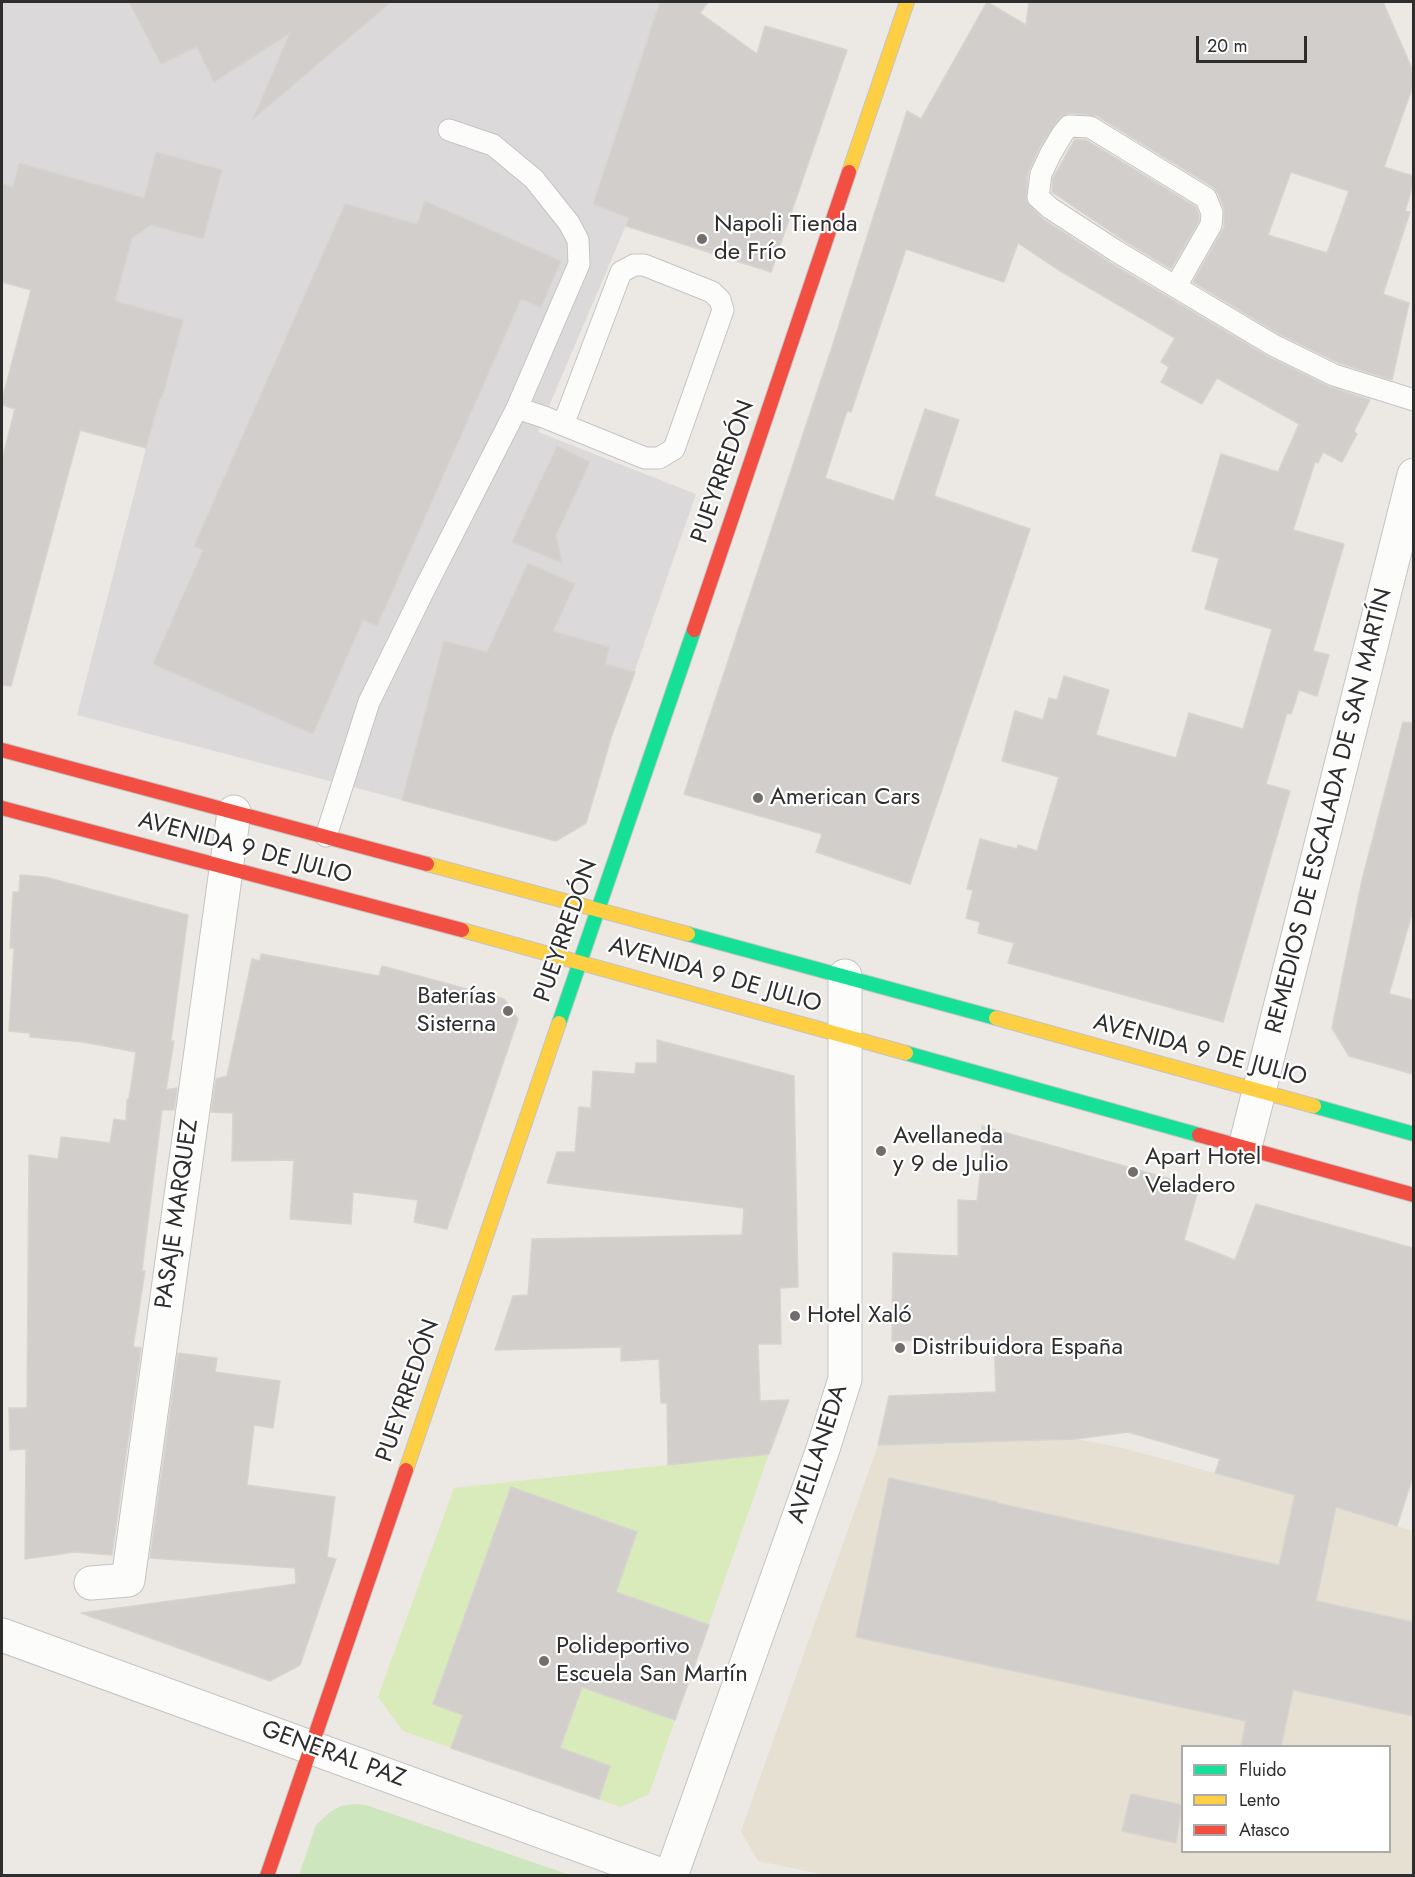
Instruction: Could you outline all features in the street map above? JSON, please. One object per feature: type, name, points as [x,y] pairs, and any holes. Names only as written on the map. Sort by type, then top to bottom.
[{"type":"main road","name":"PUEYRREDÓN","points":[[267,1875],[599,909],[907,2]]},
{"type":"main road","name":"AVENIDA 9 DE JULIO","points":[[2,750],[599,909],[1413,1134]]},
{"type":"main road","name":"AVENIDA 9 DE JULIO","points":[[2,808],[580,962],[1413,1195]]},
{"type":"street","name":"REMEDIOS DE ESCALADA DE SAN MARTÍN","points":[[1245,1148],[1405,544],[1413,475]]},
{"type":"street","name":"PASAJE MARQUEZ","points":[[91,1583],[128,1580],[234,812]]},
{"type":"street","name":"AVELLANEDA","points":[[671,1875],[845,1379],[845,976]]},
{"type":"street","name":"GENERAL PAZ","points":[[2,1635],[664,1875]]},
{"type":"lane","points":[[1176,286],[1211,225],[1212,213],[1206,198],[1090,127],[1070,126],[1063,133],[1041,174],[1038,197],[1050,208],[1176,286],[1273,345],[1334,375],[1413,400]]},
{"type":"lane","points":[[326,836],[369,702],[517,408],[579,264],[578,240],[569,223],[534,179],[493,145],[449,130]]},
{"type":"lane","points":[[517,408],[645,459],[659,458],[674,449],[723,310],[720,300],[712,292],[644,265],[634,265],[621,272],[563,425]]},
{"type":"shaded area","points":[[2,2],[660,2],[593,203],[629,218],[538,432],[696,494],[628,690],[445,641],[402,800],[77,715],[146,448],[80,431],[111,312],[2,282]]},
{"type":"shaded area","points":[[1076,1439],[1123,1448],[1310,1499],[1413,1531],[1413,1875],[825,1875],[758,1861],[741,1831],[878,1445]]},
{"type":"green space","name":"Polideportivo Escuela San Martín","points":[[769,1454],[649,1794],[621,1807],[403,1731],[378,1697],[454,1488]]},
{"type":"green space","points":[[366,1805],[570,1875],[299,1875],[316,1825],[330,1812],[341,1806]]},
{"type":"building","points":[[129,2],[391,2],[253,119],[290,33],[214,82],[197,47],[161,64]]},
{"type":"building","points":[[660,2],[708,2],[700,13],[757,54],[765,26],[847,50],[771,272],[626,226],[629,218],[593,204]]},
{"type":"building","points":[[987,2],[1026,25],[1029,2],[1383,2],[1413,71],[1413,86],[1384,167],[1413,176],[1405,211],[1410,212],[1383,294],[1409,303],[1392,380],[1339,363],[1279,334],[1193,282],[1224,227],[1224,209],[1218,193],[1213,187],[1097,116],[1070,113],[1060,117],[1040,147],[1028,172],[1026,201],[1043,219],[1109,262],[1267,356],[1328,386],[1370,400],[1354,431],[1357,434],[1342,462],[1323,452],[1318,463],[1315,462],[1293,530],[1344,544],[1313,651],[1329,655],[1317,696],[1299,690],[1291,714],[1287,713],[1266,784],[1290,791],[1223,1022],[1008,963],[1014,943],[978,933],[980,922],[966,918],[973,890],[967,889],[980,839],[1017,849],[1018,845],[1037,851],[1059,777],[1002,761],[1015,711],[1043,720],[1049,698],[1057,700],[1064,676],[1109,690],[1096,735],[1176,758],[1189,713],[1243,729],[1272,629],[1205,609],[1219,558],[1192,551],[1221,454],[1278,472],[1299,424],[1217,378],[1202,404],[1161,382],[1169,367],[1161,362],[1175,338],[1057,269],[1018,243],[1004,282],[906,249],[851,412],[847,411],[825,478],[894,501],[925,409],[959,420],[934,496],[1030,529],[910,884],[816,852],[822,834],[684,794],[833,344],[907,111],[921,119]],"holes":[[[1291,172],[1349,191],[1327,253],[1268,235]]]},
{"type":"building","points":[[1075,139],[1086,140],[1196,207],[1199,221],[1171,269],[1052,192],[1053,178]]},
{"type":"building","points":[[156,152],[222,170],[203,239],[151,225],[132,238],[115,301],[183,320],[162,398],[160,398],[146,448],[80,430],[11,686],[2,685],[2,460],[15,409],[2,405],[2,400],[31,290],[2,282],[2,184],[13,187],[19,163],[144,198]]},
{"type":"building","points":[[425,201],[561,261],[541,307],[521,299],[377,626],[363,620],[313,734],[153,664],[203,550],[194,546],[345,204],[417,224]]},
{"type":"building","points":[[557,446],[590,462],[556,535],[562,563],[512,542]]},
{"type":"building","points":[[528,563],[575,584],[553,631],[609,647],[605,664],[635,672],[612,735],[586,823],[556,841],[402,800],[444,641],[487,652]]},
{"type":"building","points":[[1403,722],[1413,723],[1413,910],[1389,994],[1413,1000],[1413,1074],[1349,1056],[1332,1028],[1362,880]]},
{"type":"building","points":[[20,875],[45,877],[188,915],[171,1041],[174,1041],[166,1090],[177,1088],[174,1110],[162,1110],[142,1271],[145,1271],[133,1347],[141,1348],[112,1555],[75,1552],[25,1559],[26,1449],[10,1450],[9,1408],[27,1408],[29,1155],[58,1159],[61,1137],[110,1143],[114,1119],[126,1121],[127,1100],[136,1052],[83,1042],[30,1037],[30,1033],[9,1031],[14,948],[10,948],[13,892],[19,892]]},
{"type":"building","points":[[261,954],[379,976],[382,966],[504,999],[518,1019],[447,1229],[414,1222],[418,1200],[353,1192],[351,1224],[290,1219],[294,1160],[232,1161],[233,1113],[211,1112],[216,1079],[227,1076],[252,959],[260,961]]},
{"type":"building","points":[[657,1040],[794,1076],[798,1287],[780,1288],[781,1344],[758,1344],[760,1401],[789,1400],[769,1454],[668,1465],[667,1403],[661,1403],[659,1359],[621,1361],[621,1347],[495,1350],[513,1296],[528,1295],[532,1239],[742,1235],[744,1208],[547,1183],[557,1152],[575,1152],[579,1107],[591,1108],[593,1071],[635,1074],[636,1063],[657,1063]]},
{"type":"building","points":[[982,1126],[1199,1187],[1184,1240],[1235,1260],[1256,1204],[1413,1248],[1413,1476],[1397,1526],[1336,1507],[1316,1601],[1413,1622],[1413,1716],[1293,1690],[1281,1745],[1241,1745],[1246,1721],[856,1637],[889,1478],[1279,1565],[1295,1495],[1215,1473],[1220,1459],[1128,1432],[1076,1439],[878,1445],[889,1396],[996,1392],[994,1339],[892,1341],[893,1253],[958,1256],[958,1200],[977,1201]]},
{"type":"building","points":[[178,1353],[217,1358],[215,1372],[280,1381],[273,1428],[254,1425],[247,1485],[335,1497],[327,1557],[336,1559],[300,1665],[270,1681],[81,1613],[296,1584],[295,1568],[150,1558]]},
{"type":"building","points":[[511,1487],[637,1532],[616,1592],[709,1625],[675,1720],[582,1687],[560,1748],[610,1766],[599,1799],[451,1748],[463,1715],[433,1704]]},
{"type":"building","points":[[1131,1794],[1181,1805],[1176,1843],[1122,1831]]},
{"type":"traffic: fast","points":[[559,1023],[694,630]]},
{"type":"traffic: fast","points":[[688,934],[996,1018]]},
{"type":"traffic: fast","points":[[906,1053],[1199,1135]]},
{"type":"traffic: fast","points":[[1314,1106],[1414,1134]]},
{"type":"traffic: slow","points":[[849,172],[907,2]]},
{"type":"traffic: slow","points":[[427,864],[688,934]]},
{"type":"traffic: slow","points":[[462,930],[906,1053]]},
{"type":"traffic: slow","points":[[996,1018],[1314,1106]]},
{"type":"traffic: slow","points":[[406,1470],[559,1023]]},
{"type":"traffic: jam","points":[[694,630],[849,172]]},
{"type":"traffic: jam","points":[[2,750],[427,864]]},
{"type":"traffic: jam","points":[[2,808],[462,930]]},
{"type":"traffic: jam","points":[[1199,1135],[1414,1195]]},
{"type":"traffic: jam","points":[[267,1876],[406,1470]]},
{"type":"place","name":"Napoli Tienda de Frío","points":[[702,239]]},
{"type":"place","name":"American Cars","points":[[758,798]]},
{"type":"place","name":"Baterías Sisterna","points":[[508,1011]]},
{"type":"place","name":"Avellaneda y 9 de Julio","points":[[881,1151]]},
{"type":"place","name":"Apart Hotel Veladero","points":[[1133,1172]]},
{"type":"place","name":"Hotel Xaló","points":[[795,1316]]},
{"type":"place","name":"Distribuidora España","points":[[900,1348]]},
{"type":"place","name":"Polideportivo Escuela San Martín","points":[[544,1661]]}]
